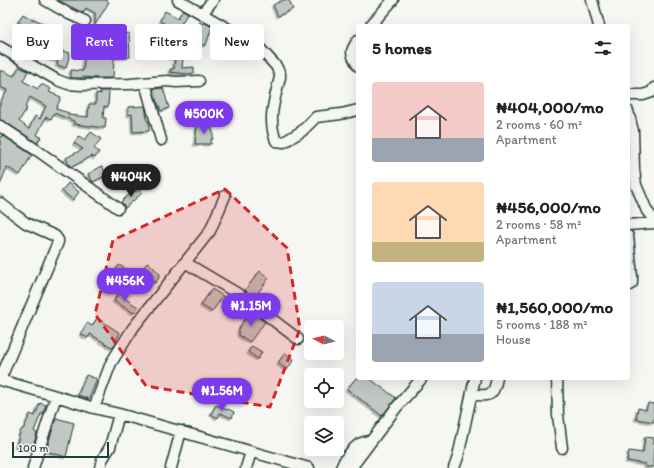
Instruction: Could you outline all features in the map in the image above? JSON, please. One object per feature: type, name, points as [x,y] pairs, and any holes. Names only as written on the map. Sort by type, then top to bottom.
[{"type":"street","points":[[45,0],[86,21]]},
{"type":"street","points":[[178,0],[255,43],[276,66],[280,77],[271,114],[273,134],[276,140],[284,142],[290,139],[302,131],[316,117],[356,110]]},
{"type":"street","points":[[202,14],[213,0]]},
{"type":"street","points":[[372,24],[393,0]]},
{"type":"street","points":[[592,0],[598,24]]},
{"type":"street","points":[[356,43],[352,49],[352,55],[356,62]]},
{"type":"street","points":[[0,47],[57,80],[68,84],[81,85],[199,81]]},
{"type":"street","points":[[145,83],[161,140]]},
{"type":"street","points":[[630,96],[643,95],[652,92],[654,88]]},
{"type":"street","points":[[630,118],[633,131],[636,185],[647,211],[654,220]]},
{"type":"street","points":[[0,126],[118,208]]},
{"type":"street","points":[[94,408],[114,357],[133,328],[210,231],[225,196]]},
{"type":"street","points":[[0,203],[26,222],[55,236],[58,240],[0,380],[309,468]]},
{"type":"street","points":[[630,225],[654,223]]},
{"type":"street","points":[[630,256],[632,283],[630,284]]},
{"type":"street","points":[[186,263],[240,295],[298,339]]},
{"type":"street","points":[[351,468],[396,408],[420,380]]},
{"type":"street","points":[[454,468],[458,457],[475,380]]},
{"type":"street","points":[[472,395],[489,395],[495,388],[496,380]]},
{"type":"street","points":[[557,380],[558,415],[562,448]]},
{"type":"street","points":[[34,468],[56,396]]},
{"type":"street","points":[[100,468],[102,460],[110,447],[119,414]]},
{"type":"street","points":[[171,468],[181,431]]},
{"type":"street","points":[[341,468],[352,451],[360,443],[372,440]]},
{"type":"street","points":[[246,468],[251,452]]},
{"type":"highlighted area","points":[[225,189],[287,248],[300,329],[270,407],[146,386],[95,314],[113,240]]},
{"type":"building","points":[[58,0],[106,0],[109,2],[96,24],[95,13],[86,8],[83,13]]},
{"type":"building","points":[[283,0],[289,0],[293,9],[278,16],[273,5]]},
{"type":"building","points":[[183,10],[188,13],[181,24],[165,24],[160,21],[165,11],[178,18]]},
{"type":"building","points":[[23,14],[33,20],[34,19],[45,24],[22,24],[18,22]]},
{"type":"building","points":[[200,22],[203,24],[204,22],[210,26],[210,33],[206,45],[202,45],[202,24],[199,24]]},
{"type":"building","points":[[127,33],[129,33],[130,57],[127,57]]},
{"type":"building","points":[[63,51],[70,53],[66,68],[57,65],[58,61],[54,60],[63,60]]},
{"type":"building","points":[[84,60],[114,60],[113,78],[71,78],[71,70],[83,71]]},
{"type":"building","points":[[175,60],[183,60],[182,68],[194,67],[194,73],[188,74],[170,72],[170,69],[174,69]]},
{"type":"building","points":[[19,67],[28,71],[23,81],[38,89],[41,84],[51,89],[49,92],[61,97],[56,109],[69,113],[68,115],[88,117],[89,104],[96,104],[96,93],[101,94],[101,91],[109,91],[108,107],[104,106],[103,118],[106,118],[105,128],[74,124],[74,121],[54,113],[51,119],[46,117],[37,135],[41,137],[37,143],[4,121],[0,120],[0,102],[7,90],[0,87],[1,70],[14,76]],"holes":[[[30,97],[46,106],[40,119],[35,116],[29,129],[19,121],[27,108],[25,107]]]},
{"type":"building","points":[[163,88],[169,108],[161,111],[153,89]]},
{"type":"building","points":[[145,106],[147,121],[149,121],[149,131],[133,132],[132,114],[128,115],[128,107]]},
{"type":"building","points":[[197,125],[212,126],[213,139],[211,139],[211,144],[195,144]]},
{"type":"building","points":[[91,132],[101,139],[94,148],[99,152],[95,158],[92,156],[72,167],[69,165],[66,158],[83,149],[74,143],[79,136],[85,140]]},
{"type":"building","points":[[2,135],[32,155],[20,175],[7,167],[0,185],[0,140]]},
{"type":"building","points":[[102,166],[107,175],[93,182],[88,174]]},
{"type":"building","points":[[68,183],[79,192],[73,200],[62,191]]},
{"type":"building","points":[[139,189],[142,193],[124,209],[124,205],[121,202],[134,190],[136,192]]},
{"type":"building","points":[[148,262],[160,274],[155,283],[153,281],[148,287],[136,276]]},
{"type":"building","points":[[119,265],[130,271],[124,281],[113,275]]},
{"type":"building","points":[[260,271],[269,278],[254,298],[245,290]]},
{"type":"building","points":[[212,289],[223,296],[212,312],[201,305]]},
{"type":"building","points":[[120,290],[126,294],[124,298],[138,307],[134,313],[114,301]]},
{"type":"building","points":[[252,314],[265,322],[250,342],[239,335],[239,329],[244,320],[248,320]]},
{"type":"building","points":[[97,318],[120,333],[113,348],[90,334],[88,338],[81,334],[87,323],[92,326]]},
{"type":"building","points":[[252,346],[262,352],[258,359],[248,352]]},
{"type":"building","points":[[285,353],[294,359],[287,370],[278,363]]},
{"type":"building","points":[[86,375],[97,379],[89,399],[78,395]]},
{"type":"building","points":[[356,378],[356,380],[372,380],[396,398],[382,416],[347,389]]},
{"type":"building","points":[[40,403],[46,405],[34,431],[37,433],[32,450],[16,446],[21,430],[24,428],[30,414],[35,416]]},
{"type":"building","points":[[648,403],[654,404],[654,422],[636,419],[638,408],[646,410]]},
{"type":"building","points":[[216,405],[234,412],[232,418],[220,413],[218,418],[211,414]]},
{"type":"building","points":[[56,418],[74,423],[66,457],[46,451]]},
{"type":"building","points":[[645,437],[654,438],[653,467],[645,467],[645,464],[627,461],[629,451],[643,453]]}]
